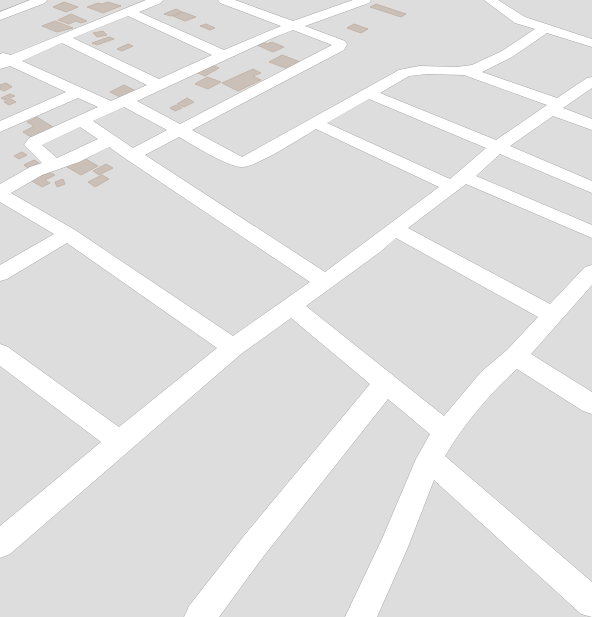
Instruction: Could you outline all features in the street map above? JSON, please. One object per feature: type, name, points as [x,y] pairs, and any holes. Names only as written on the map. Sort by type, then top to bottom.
[{"type":"street","points":[[0,16],[41,0]]},
{"type":"street","points":[[3,60],[157,0]]},
{"type":"street","points":[[132,155],[339,47],[340,44],[336,42],[224,0]]},
{"type":"street","points":[[238,5],[252,0]]},
{"type":"street","points":[[54,164],[32,145],[35,142],[223,55],[291,26],[365,0]]},
{"type":"street","points":[[490,0],[509,6],[520,20],[592,43]]},
{"type":"street","points":[[127,12],[223,55]]},
{"type":"street","points":[[125,101],[236,161],[243,162],[404,73],[411,71],[466,71],[482,66],[502,56],[546,28]]},
{"type":"street","points":[[62,38],[159,85]]},
{"type":"street","points":[[3,60],[110,107]]},
{"type":"street","points":[[466,71],[554,107],[592,125]]},
{"type":"street","points":[[0,544],[233,348],[373,247],[394,228],[458,181],[498,147],[592,81]]},
{"type":"street","points":[[0,126],[78,92]]},
{"type":"street","points":[[367,93],[498,147],[592,188]]},
{"type":"street","points":[[81,121],[324,281]]},
{"type":"street","points":[[315,123],[458,181],[592,232]]},
{"type":"street","points":[[0,191],[36,171],[72,158],[110,140]]},
{"type":"street","points":[[0,194],[68,234],[233,348]]},
{"type":"street","points":[[394,228],[552,315]]},
{"type":"street","points":[[0,274],[68,234]]},
{"type":"street","points":[[361,617],[393,547],[429,459],[446,432],[490,379],[515,356],[552,315],[589,281]]},
{"type":"street","points":[[291,306],[385,384],[446,432]]},
{"type":"street","points":[[0,353],[120,442]]},
{"type":"street","points":[[515,356],[592,404]]},
{"type":"street","points":[[200,617],[253,547],[385,384]]},
{"type":"street","points":[[429,459],[592,603]]},
{"type":"shaded area","points":[[0,0],[592,0],[592,617],[0,617]]},
{"type":"building","points":[[64,2],[78,7],[66,12],[53,7]]},
{"type":"building","points":[[108,2],[121,6],[103,13],[87,7],[98,3],[102,4]]},
{"type":"building","points":[[376,4],[406,14],[401,17],[370,7]]},
{"type":"building","points":[[176,9],[182,12],[171,16],[164,14]]},
{"type":"building","points":[[183,12],[196,17],[185,21],[173,16]]},
{"type":"building","points":[[71,14],[87,21],[81,23],[76,21],[69,24],[58,20]]},
{"type":"building","points":[[55,21],[73,28],[57,32],[42,26]]},
{"type":"building","points":[[206,24],[215,28],[210,30],[200,26]]},
{"type":"building","points":[[354,24],[368,29],[361,33],[347,28]]},
{"type":"building","points":[[103,31],[107,35],[97,37],[93,33]]},
{"type":"building","points":[[109,37],[114,39],[97,45],[92,43]]},
{"type":"building","points":[[263,42],[267,44],[272,42],[284,47],[273,52],[257,45]]},
{"type":"building","points":[[128,44],[133,46],[122,51],[117,49]]},
{"type":"building","points":[[282,55],[303,63],[291,70],[269,62]]},
{"type":"building","points":[[212,65],[219,68],[205,76],[198,73]]},
{"type":"building","points":[[253,69],[261,73],[253,76],[261,80],[238,91],[222,83]]},
{"type":"building","points":[[207,77],[221,82],[208,89],[195,84]]},
{"type":"building","points":[[5,83],[12,87],[4,91],[0,89],[0,85]]},
{"type":"building","points":[[124,85],[138,92],[124,99],[110,92]]},
{"type":"building","points":[[10,94],[15,96],[5,100],[1,98]]},
{"type":"building","points":[[187,98],[194,102],[184,107],[177,104]]},
{"type":"building","points":[[11,99],[16,102],[9,105],[4,102]]},
{"type":"building","points":[[176,105],[182,108],[175,111],[170,108]]},
{"type":"building","points":[[37,117],[56,129],[34,139],[23,132],[34,126],[27,122]]},
{"type":"building","points":[[22,152],[27,155],[19,159],[14,156]]},
{"type":"building","points":[[77,154],[98,166],[81,175],[60,163]]},
{"type":"building","points":[[34,160],[39,163],[29,169],[24,165]]},
{"type":"building","points":[[106,164],[113,168],[99,175],[93,171]]},
{"type":"building","points":[[49,172],[55,175],[45,180],[50,183],[42,187],[32,181]]},
{"type":"building","points":[[102,175],[109,179],[95,187],[88,182]]},
{"type":"building","points":[[63,179],[65,184],[57,187],[55,182]]}]
